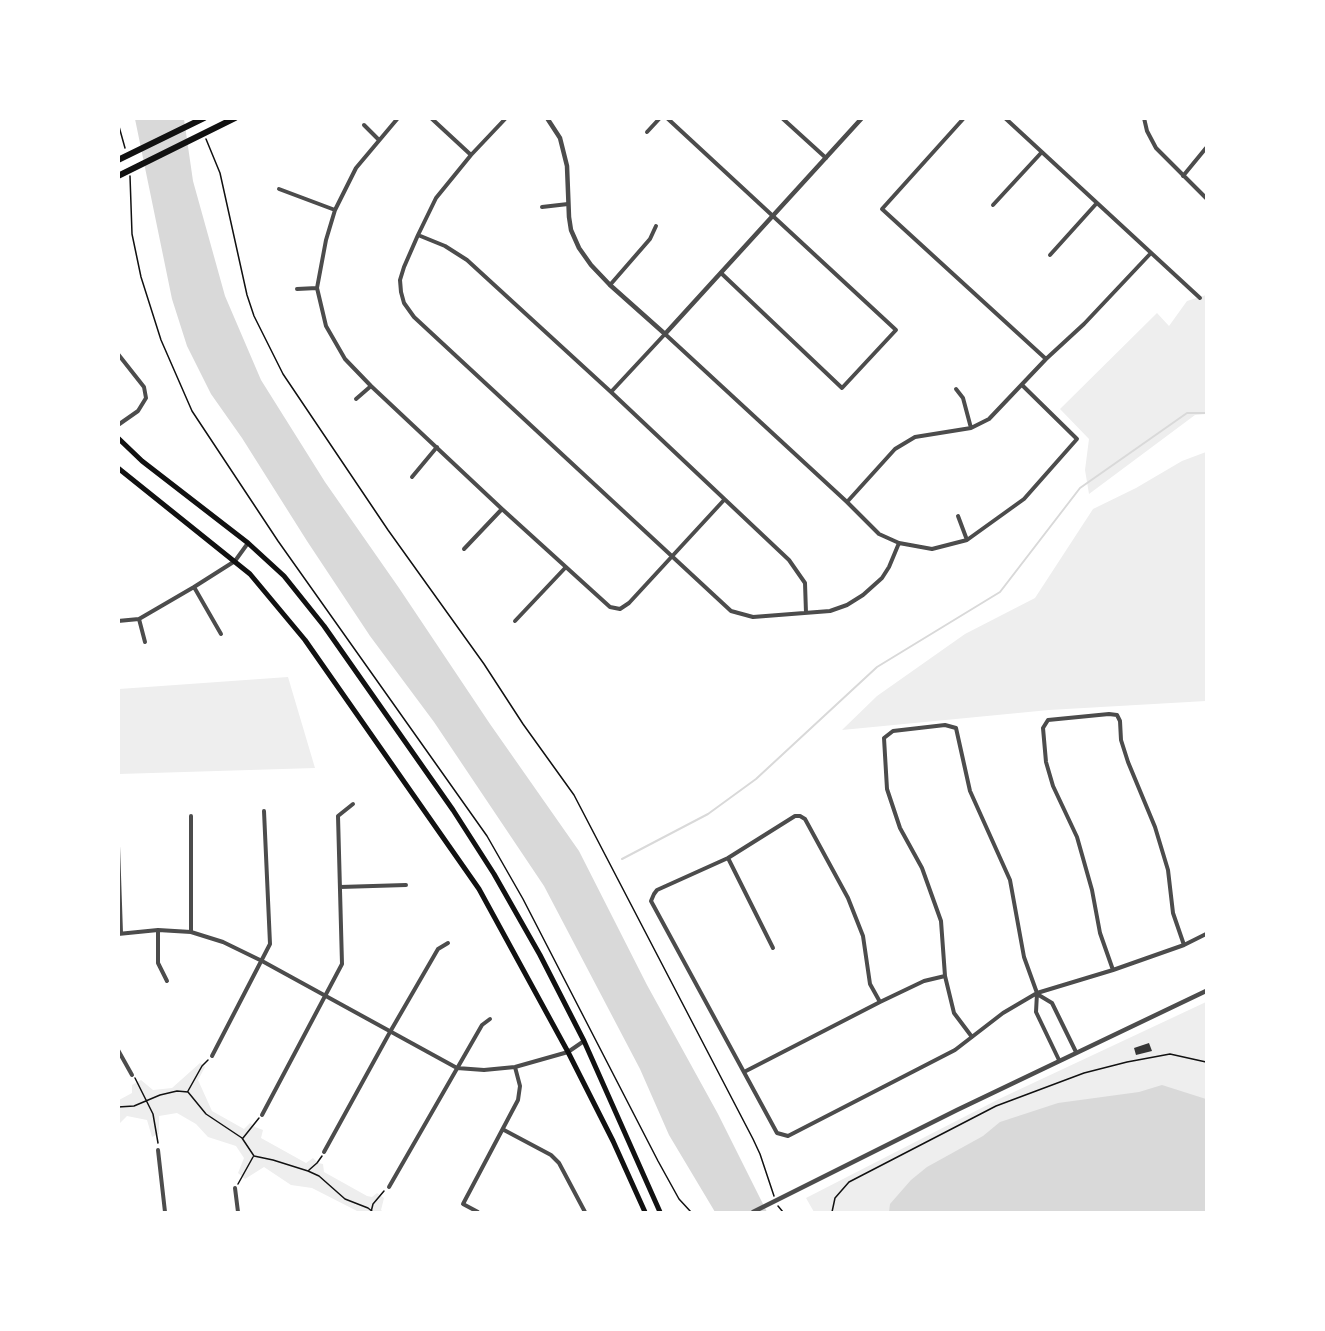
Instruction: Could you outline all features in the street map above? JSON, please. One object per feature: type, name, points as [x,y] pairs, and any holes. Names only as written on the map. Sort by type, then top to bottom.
[{"type":"main road","points":[[119,160],[204,118]]},
{"type":"main road","points":[[121,175],[235,118]]},
{"type":"main road","points":[[118,438],[142,461],[248,543],[284,576],[324,626],[453,810],[495,874],[584,1041],[660,1212]]},
{"type":"main road","points":[[118,468],[235,561],[271,598],[305,640],[479,889],[568,1052],[613,1141],[645,1212]]},
{"type":"street","points":[[398,118],[356,168],[334,210],[326,240],[317,288],[326,326],[345,359],[502,509],[610,607],[620,609],[629,603],[724,500]]},
{"type":"street","points":[[431,118],[471,155]]},
{"type":"street","points":[[506,118],[471,155],[436,198],[418,235],[400,280],[404,303],[414,317],[731,611],[753,617],[830,611],[847,605],[862,596],[882,578],[899,543]]},
{"type":"street","points":[[548,118],[560,138],[567,166],[568,204],[572,230],[579,248],[591,265],[879,534],[899,543],[932,549],[967,540],[1024,499],[1077,439],[1022,385]]},
{"type":"street","points":[[647,132],[660,118]]},
{"type":"street","points":[[667,118],[896,330],[842,388],[721,273]]},
{"type":"street","points":[[782,118],[826,158]]},
{"type":"street","points":[[611,392],[862,118]]},
{"type":"street","points":[[964,118],[882,209],[1046,359]]},
{"type":"street","points":[[1005,118],[1200,298]]},
{"type":"street","points":[[1144,118],[1147,131],[1156,148],[1206,198]]},
{"type":"street","points":[[364,125],[379,140]]},
{"type":"street","points":[[1183,176],[1206,148]]},
{"type":"street","points":[[993,205],[1041,153]]},
{"type":"street","points":[[279,189],[334,210]]},
{"type":"street","points":[[542,207],[568,204]]},
{"type":"street","points":[[1050,255],[1096,204]]},
{"type":"street","points":[[610,285],[650,239],[656,226]]},
{"type":"street","points":[[418,235],[445,246],[467,260],[789,560],[805,583],[806,613]]},
{"type":"street","points":[[847,502],[895,449],[915,437],[971,428],[989,419],[1150,254]]},
{"type":"street","points":[[297,289],[317,288]]},
{"type":"street","points":[[118,354],[144,387],[146,398],[138,411],[118,425]]},
{"type":"street","points":[[356,399],[371,386]]},
{"type":"street","points":[[956,389],[963,398],[971,428]]},
{"type":"street","points":[[412,477],[437,447]]},
{"type":"street","points":[[464,549],[502,509]]},
{"type":"street","points":[[958,516],[967,540]]},
{"type":"street","points":[[118,621],[139,619],[194,587],[235,561],[248,543]]},
{"type":"street","points":[[515,621],[566,567]]},
{"type":"street","points":[[194,587],[221,634]]},
{"type":"street","points":[[139,619],[145,642]]},
{"type":"street","points":[[1113,970],[1100,933],[1092,890],[1077,837],[1053,786],[1046,762],[1043,728],[1048,720],[1117,715],[1128,762],[1155,827],[1168,870],[1173,913],[1184,945]]},
{"type":"street","points":[[972,1037],[954,1013],[945,976],[941,921],[921,868],[900,828],[887,789],[884,738],[893,731],[945,725],[956,728],[970,791],[1010,880],[1024,957],[1037,993],[1036,1012],[1059,1060]]},
{"type":"street","points":[[262,1115],[342,964],[338,816],[353,804]]},
{"type":"street","points":[[212,1056],[270,944],[264,811]]},
{"type":"street","points":[[191,816],[191,932]]},
{"type":"street","points":[[880,1002],[870,984],[863,936],[848,898],[805,819],[800,816],[795,816],[728,858],[657,890],[651,900],[777,1133],[788,1136],[955,1050],[1003,1013],[1037,993],[1113,970],[1184,945],[1206,934]]},
{"type":"street","points":[[118,846],[120,934],[158,930],[191,932],[223,942],[457,1068],[484,1070],[515,1067],[568,1052],[584,1041]]},
{"type":"street","points":[[728,858],[773,948]]},
{"type":"street","points":[[340,887],[406,885]]},
{"type":"street","points":[[158,930],[158,963],[167,981]]},
{"type":"street","points":[[324,1152],[438,949],[448,943]]},
{"type":"street","points":[[744,1072],[880,1002],[924,981],[945,976]]},
{"type":"street","points":[[753,1212],[1059,1060],[1206,991]]},
{"type":"street","points":[[1037,993],[1052,1003],[1076,1052]]},
{"type":"street","points":[[389,1187],[482,1025],[489,1019]]},
{"type":"street","points":[[118,1050],[132,1075]]},
{"type":"street","points":[[478,1212],[463,1203],[518,1100],[520,1086],[515,1067]]},
{"type":"street","points":[[504,1130],[551,1155],[559,1163],[585,1212]]},
{"type":"street","points":[[158,1150],[165,1212]]},
{"type":"street","points":[[235,1188],[238,1212]]},
{"type":"path","points":[[205,135],[220,173],[247,295],[254,316],[283,374],[388,530],[574,795],[753,1139],[760,1154],[771,1192],[783,1212]]},
{"type":"path","points":[[130,213],[132,234],[147,302],[168,358],[192,411],[278,541],[487,836],[523,899],[658,1161],[679,1199],[691,1212]]},
{"type":"path","points":[[832,1212],[835,1198],[849,1182],[996,1106],[1084,1073],[1148,1058],[1170,1054],[1206,1062]]},
{"type":"path","points":[[188,1092],[202,1066],[212,1056]]},
{"type":"path","points":[[132,1075],[139,1083],[153,1114],[158,1150]]},
{"type":"path","points":[[118,1107],[134,1106],[160,1095],[177,1091],[188,1092],[206,1114],[243,1138],[254,1156],[319,1176],[345,1199],[372,1212],[373,1204],[389,1187]]},
{"type":"path","points":[[243,1138],[262,1115]]},
{"type":"path","points":[[308,1171],[324,1152]]},
{"type":"path","points":[[235,1188],[254,1156]]},
{"type":"shaded area","points":[[135,119],[184,119],[193,181],[225,296],[261,380],[325,482],[579,851],[647,985],[718,1114],[767,1212],[715,1212],[669,1135],[640,1069],[544,886],[434,722],[370,636],[211,394],[187,346],[172,299]]},
{"type":"shaded area","points":[[1206,295],[1206,414],[1195,415],[1089,494],[1085,470],[1089,439],[1060,409],[1157,313],[1169,326],[1187,301]]},
{"type":"shaded area","points":[[1206,452],[1206,701],[1049,710],[842,730],[877,696],[965,634],[1035,598],[1093,509],[1136,488],[1182,461]]},
{"type":"shaded area","points":[[288,677],[315,768],[119,774],[119,689]]},
{"type":"shaded area","points":[[1206,1002],[1206,1212],[814,1212],[806,1198],[999,1099]]},
{"type":"shaded area","points":[[200,1063],[205,1067],[198,1080],[212,1111],[244,1129],[250,1123],[263,1130],[261,1138],[306,1163],[313,1158],[323,1164],[324,1172],[367,1196],[372,1197],[377,1193],[384,1198],[381,1210],[383,1212],[359,1212],[312,1188],[291,1185],[264,1167],[245,1179],[238,1173],[244,1158],[236,1146],[208,1137],[196,1124],[177,1113],[159,1116],[159,1134],[152,1137],[147,1120],[127,1116],[119,1124],[119,1100],[132,1093],[132,1085],[141,1080],[153,1090],[172,1088]]},
{"type":"shaded area","points":[[1162,1085],[1206,1099],[1206,1212],[889,1212],[890,1204],[911,1180],[927,1167],[983,1136],[1000,1122],[1058,1103],[1139,1092]]},
{"type":"building","points":[[1149,1043],[1152,1051],[1136,1055],[1134,1048]]},
{"type":"waterway","points":[[622,859],[708,814],[756,779],[877,667],[1000,592],[1080,488],[1187,413],[1206,413]]}]
